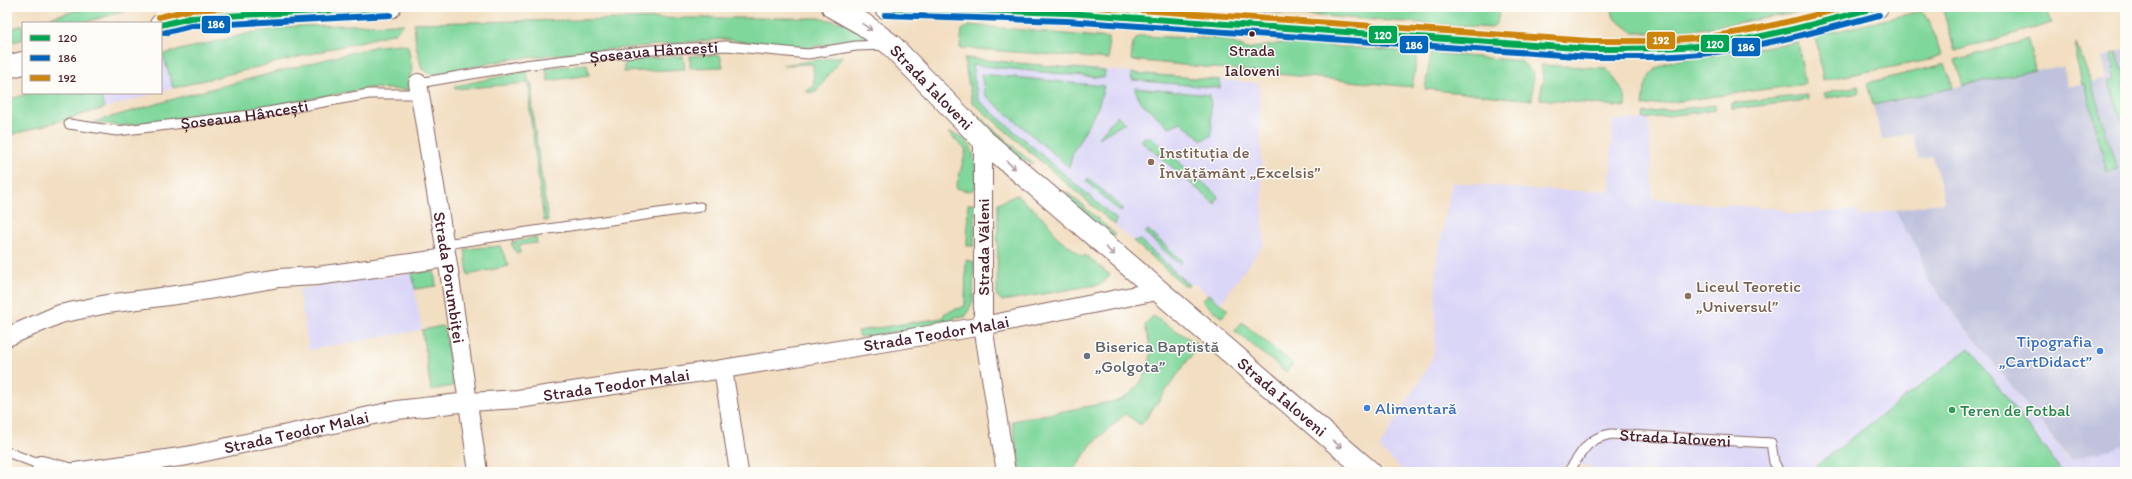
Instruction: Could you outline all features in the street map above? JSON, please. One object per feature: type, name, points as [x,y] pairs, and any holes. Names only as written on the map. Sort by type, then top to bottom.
[{"type":"main road","points":[[162,25],[228,7]]},
{"type":"main road","points":[[190,18],[390,7]]},
{"type":"main road","name":"Strada Ialoveni","points":[[833,7],[863,24],[891,45],[983,140],[1157,291],[1370,472]]},
{"type":"main road","points":[[885,7],[1074,14],[1591,49],[1652,49],[1708,45],[1780,32],[1877,7]]},
{"type":"main road","points":[[7,67],[22,63]]},
{"type":"street","name":"Strada Porumbiței","points":[[419,88],[446,251],[478,472]]},
{"type":"street","name":"Strada Văleni","points":[[983,140],[983,326],[1006,472]]},
{"type":"street","points":[[7,337],[60,314],[106,304],[191,294],[279,278],[317,276],[446,251]]},
{"type":"street","name":"Strada Teodor Malai","points":[[75,472],[188,464],[397,410],[469,402],[518,399],[723,369],[983,326],[1157,291]]},
{"type":"street","points":[[723,369],[739,472]]},
{"type":"street","points":[[41,465],[69,472]]},
{"type":"lane","name":"Șoseaua Hâncești","points":[[69,124],[117,131],[251,115],[369,94],[419,88],[524,64],[652,50],[727,46],[808,54],[856,46],[891,45]]},
{"type":"lane","points":[[446,251],[700,206]]},
{"type":"lane","name":"Strada Ialoveni","points":[[1568,472],[1587,444],[1598,437],[1611,434],[1771,443],[1774,462],[1779,472]]},
{"type":"lane","points":[[7,452],[41,465]]},
{"type":"shaded area","points":[[2125,49],[2125,445],[2070,460],[1926,278],[1920,253],[1910,235],[1906,232],[1895,210],[1945,202],[1933,156],[1918,159],[1912,133],[1882,140],[1873,105],[2035,70],[2064,67],[2067,87],[2082,84],[2107,78],[2102,57]]},
{"type":"shaded area","points":[[162,54],[163,54],[173,88],[162,92]]},
{"type":"shaded area","name":"Instituția de Învățământ „Excelsis”","points":[[964,58],[1259,83],[1264,244],[1220,304],[1195,284],[1184,285],[972,102]]},
{"type":"shaded area","points":[[100,94],[153,94],[105,108]]},
{"type":"shaded area","name":"Liceul Teoretic „Universul”","points":[[1649,119],[1653,198],[1691,203],[1774,208],[1792,214],[1858,210],[1859,217],[1895,210],[1906,232],[1910,235],[1920,253],[1926,278],[2069,460],[2125,445],[2125,472],[1599,472],[1596,469],[1567,462],[1560,472],[1405,472],[1379,448],[1430,363],[1435,349],[1436,263],[1452,182],[1532,190],[1607,191],[1610,188],[1612,121]]},
{"type":"shaded area","points":[[412,273],[422,330],[309,350],[299,289]]},
{"type":"green space","points":[[88,7],[140,7],[86,22],[35,22]]},
{"type":"green space","points":[[1194,7],[1498,7],[1499,16],[1492,28]]},
{"type":"green space","points":[[1514,7],[1569,8],[1565,11],[1515,10]]},
{"type":"green space","points":[[1611,7],[1803,7],[1795,13],[1682,32],[1634,33],[1614,18]]},
{"type":"green space","points":[[1942,7],[2046,7],[2052,23],[1955,51]]},
{"type":"green space","points":[[1921,11],[1929,20],[1941,55],[1924,61],[1823,80],[1816,36]]},
{"type":"green space","points":[[685,18],[819,18],[845,23],[870,38],[798,49],[722,39],[511,59],[433,75],[422,69],[416,45],[414,23]]},
{"type":"green space","points":[[404,24],[395,33],[173,88],[163,54],[251,33],[295,26]]},
{"type":"green space","points":[[22,25],[22,39],[7,44],[7,30]]},
{"type":"green space","points":[[970,25],[1108,38],[1109,59],[960,48],[962,30]]},
{"type":"green space","points":[[1139,36],[1224,39],[1247,49],[1283,43],[1418,52],[1412,87],[1131,60],[1133,43]]},
{"type":"green space","points":[[2028,40],[2035,70],[1963,86],[1955,60]]},
{"type":"green space","points":[[1798,42],[1805,84],[1643,106],[1646,83],[1652,73],[1664,64],[1672,61]]},
{"type":"green space","points":[[2076,43],[2091,82],[2117,170],[2107,173],[2085,84],[2082,84],[2076,58]]},
{"type":"green space","points":[[400,44],[408,46],[412,69],[408,82],[408,90],[370,88],[245,111],[121,126],[94,122],[184,96],[377,46]]},
{"type":"green space","points":[[2117,52],[2121,70],[2125,69],[2125,132],[2109,82],[2115,80],[2112,69],[2115,68],[2111,53]]},
{"type":"green space","points":[[1431,53],[1521,61],[1533,73],[1532,100],[1425,89]]},
{"type":"green space","points":[[720,55],[723,67],[690,68],[690,56]]},
{"type":"green space","points":[[683,56],[685,69],[624,72],[624,60]]},
{"type":"green space","points":[[843,56],[816,92],[805,92],[814,86],[813,64],[783,65]]},
{"type":"green space","points":[[964,58],[1105,71],[1104,78],[972,65],[978,100],[1116,219],[1115,225],[972,102]]},
{"type":"green space","points":[[587,64],[589,75],[548,81],[546,68]]},
{"type":"green space","points":[[1945,64],[1953,88],[1873,105],[1867,83]]},
{"type":"green space","points":[[1541,65],[1605,68],[1622,91],[1626,101],[1626,107],[1540,99],[1543,78]]},
{"type":"green space","points":[[527,71],[529,83],[455,89],[455,86]]},
{"type":"green space","points":[[1131,73],[1220,80],[1220,88],[1132,80]]},
{"type":"green space","points":[[981,74],[1104,86],[1098,107],[1073,152],[1069,167],[985,95]]},
{"type":"green space","points":[[529,83],[532,83],[533,117],[548,221],[544,221],[530,113]]},
{"type":"green space","points":[[1858,86],[1860,93],[1826,98],[1824,93]]},
{"type":"green space","points":[[1135,88],[1210,95],[1212,135],[1202,140],[1181,122],[1169,127],[1139,100]]},
{"type":"green space","points":[[28,94],[100,94],[105,108],[7,136],[7,100]]},
{"type":"green space","points":[[1807,95],[1808,100],[1732,109],[1732,103]]},
{"type":"green space","points":[[1715,105],[1716,110],[1643,119],[1644,113]]},
{"type":"green space","points":[[973,111],[1033,164],[1011,156],[979,126]]},
{"type":"green space","points":[[1117,115],[1125,123],[1098,138]]},
{"type":"green space","points":[[948,133],[962,137],[971,147],[976,174],[975,186],[972,190],[967,191],[956,188],[966,150]]},
{"type":"green space","points":[[1143,137],[1151,137],[1218,196],[1215,204],[1140,140]]},
{"type":"green space","points":[[1088,178],[1123,209],[1120,212],[1086,181]]},
{"type":"green space","points":[[1066,191],[1116,235],[1110,241],[1075,210]]},
{"type":"green space","points":[[1017,195],[1047,221],[1056,236],[1083,257],[1085,255],[1110,275],[1102,284],[1002,301],[997,296],[998,203]]},
{"type":"green space","points":[[968,204],[975,204],[974,246],[967,246]]},
{"type":"green space","points":[[1148,230],[1182,261],[1179,264],[1145,233]]},
{"type":"green space","points":[[536,237],[537,243],[519,245],[520,253],[517,254],[511,243]]},
{"type":"green space","points":[[1140,240],[1189,285],[1184,285],[1133,241]]},
{"type":"green space","points":[[500,246],[509,266],[468,275],[465,249]]},
{"type":"green space","points":[[966,260],[974,262],[973,302],[965,317],[954,317],[954,321],[944,323],[944,326],[860,337],[858,331],[942,318],[945,313],[965,306]]},
{"type":"green space","points":[[434,271],[436,286],[415,289],[412,273]]},
{"type":"green space","points":[[1208,294],[1228,310],[1222,317],[1202,301]]},
{"type":"green space","points":[[1153,316],[1199,345],[1141,425],[1125,414],[1091,445],[1073,472],[1024,472],[1020,469],[1012,421],[1121,400],[1136,388],[1146,373],[1150,360],[1150,352],[1145,325]]},
{"type":"green space","points":[[1242,322],[1293,364],[1286,372],[1235,331]]},
{"type":"green space","points":[[442,326],[445,330],[453,386],[431,390],[422,330]]},
{"type":"green space","name":"Teren de Fotbal","points":[[1969,348],[2062,472],[1808,472]]},
{"type":"transit line","name":"192","points":[[159,17],[189,10],[244,7]]},
{"type":"transit line","name":"120","points":[[162,25],[190,18],[390,7]]},
{"type":"transit line","name":"120","points":[[885,7],[1067,13],[1591,49],[1678,47],[1729,42],[1793,29],[1877,7]]},
{"type":"transit line","name":"192","points":[[1096,7],[1591,41],[1649,41],[1707,37],[1777,24],[1846,7]]},
{"type":"transit line","name":"186","points":[[163,33],[191,26],[390,15]]},
{"type":"transit line","name":"186","points":[[885,15],[1067,21],[1591,57],[1680,56],[1731,50],[1795,37],[1879,15]]},
{"type":"place","name":"Strada Ialoveni","points":[[1252,34]]},
{"type":"place","name":"Instituția de Învățământ „Excelsis”","points":[[1151,162]]},
{"type":"place","name":"Liceul Teoretic „Universul”","points":[[1688,296]]},
{"type":"place","name":"Tipografia „CartDidact”","points":[[2100,351]]},
{"type":"place","name":"Biserica Baptistă „Golgota”","points":[[1087,356]]},
{"type":"place","name":"Alimentară","points":[[1367,408]]},
{"type":"place","name":"Teren de Fotbal","points":[[1952,410]]}]
